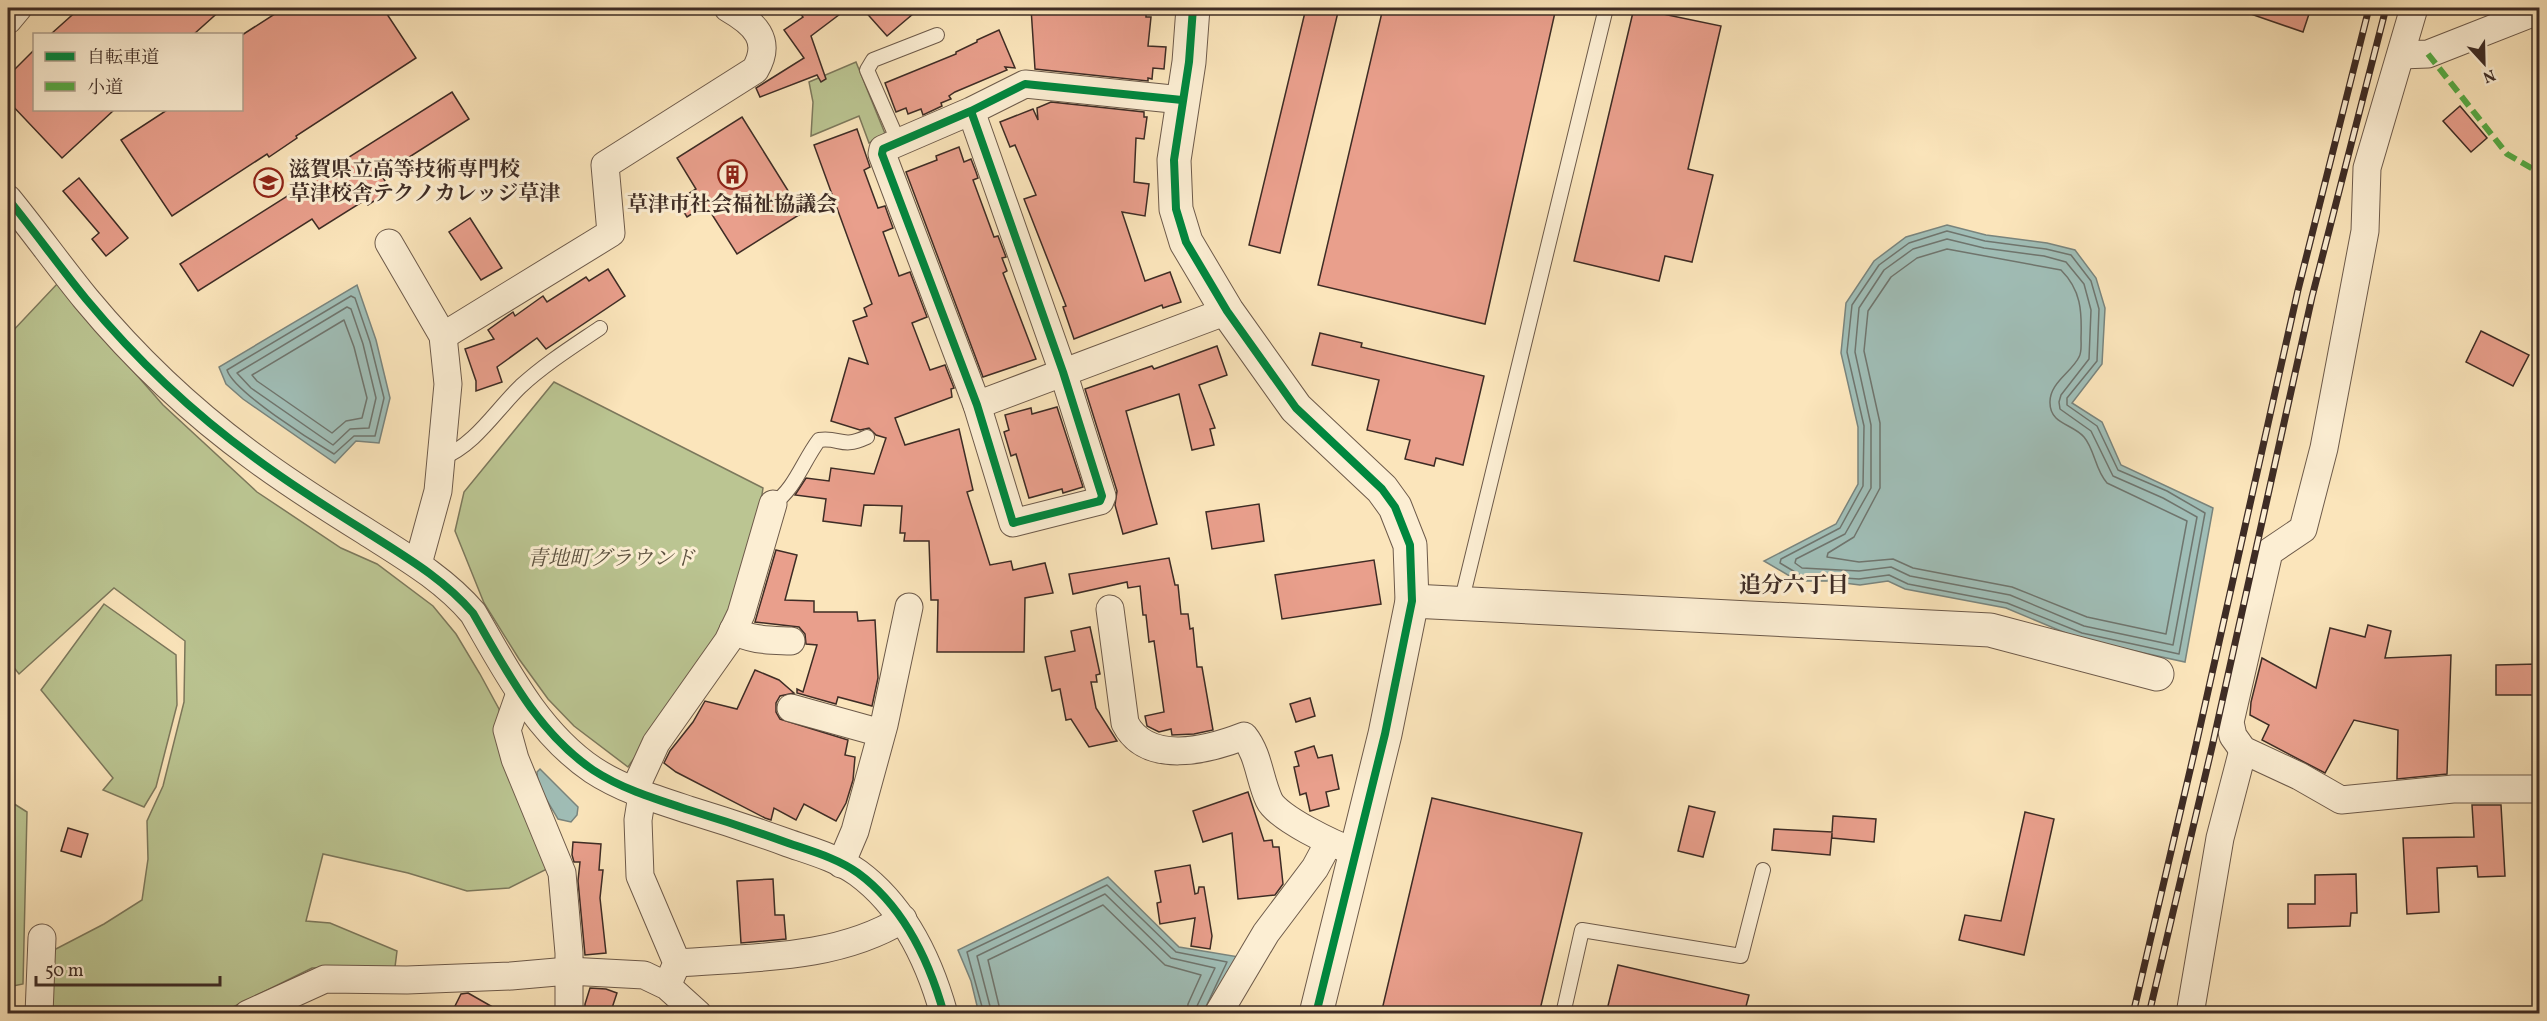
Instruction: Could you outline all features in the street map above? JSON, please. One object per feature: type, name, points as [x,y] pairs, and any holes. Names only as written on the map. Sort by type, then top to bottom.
[{"type":"street","points":[[8,20],[18,8]]},
{"type":"street","points":[[443,336],[611,233],[605,165],[755,70],[762,58],[761,39],[750,24],[728,8]]},
{"type":"street","points":[[1192,8],[1190,54],[1174,160],[1176,209],[1192,256],[1227,311],[1296,408],[1382,489],[1395,507],[1410,545],[1412,602],[1385,734],[1342,847],[1316,1014]]},
{"type":"street","points":[[2414,8],[2367,168],[2365,231],[2324,448],[2303,529],[2269,552],[2230,722],[2233,736],[2243,750],[2299,776],[2341,800],[2454,789],[2540,789]]},
{"type":"street","points":[[2401,54],[2428,54],[2540,10]]},
{"type":"street","points":[[971,111],[1063,372],[1102,496],[1100,501],[1012,524],[977,405],[882,154],[883,149],[971,111],[1025,84],[1182,100]]},
{"type":"street","points":[[8,199],[87,300],[176,393],[255,458],[445,584],[473,613],[520,693],[552,736],[567,750],[594,771],[638,793],[824,855],[857,873],[878,891],[903,919],[921,951],[937,988],[944,1014]]},
{"type":"street","points":[[389,243],[443,336],[448,384],[438,491],[418,564]]},
{"type":"street","points":[[977,405],[1227,311]]},
{"type":"street","points":[[698,1014],[672,974],[640,876],[638,793],[656,743],[728,641],[749,589],[773,504]]},
{"type":"street","points":[[1412,602],[1990,630],[2157,674]]},
{"type":"street","points":[[841,864],[851,843],[881,733],[909,607]]},
{"type":"street","points":[[1110,609],[1125,723],[1131,733],[1156,748],[1187,752],[1219,746],[1244,736],[1253,747],[1269,802],[1284,815],[1342,847]]},
{"type":"street","points":[[733,630],[743,636],[756,639],[791,641]]},
{"type":"street","points":[[520,693],[507,730],[514,759],[561,873],[569,953],[569,1014]]},
{"type":"street","points":[[791,708],[881,733]]},
{"type":"street","points":[[2190,1014],[2220,838],[2243,750]]},
{"type":"street","points":[[1218,1014],[1266,933],[1315,868],[1342,847]]},
{"type":"street","points":[[248,1014],[325,979],[407,980],[511,976],[568,971],[644,975],[672,974],[812,952],[854,943],[903,919]]},
{"type":"street","points":[[39,1014],[42,938]]},
{"type":"lane","points":[[1461,603],[1606,8]]},
{"type":"lane","points":[[899,143],[867,70],[873,60],[937,35]]},
{"type":"lane","points":[[442,458],[457,452],[471,442],[503,405],[546,364],[600,328]]},
{"type":"lane","points":[[773,504],[784,496],[819,440],[828,438],[842,444],[854,443],[867,437]]},
{"type":"lane","points":[[1563,1014],[1582,930],[1741,957],[1764,870]]},
{"type":"green space","points":[[856,62],[886,136],[869,143],[859,116],[811,136],[813,102],[809,82]]},
{"type":"green space","points":[[57,284],[163,405],[257,492],[341,548],[377,564],[433,606],[456,634],[499,709],[502,731],[555,865],[509,888],[467,891],[408,873],[323,854],[306,921],[330,923],[397,951],[395,967],[312,968],[221,1013],[43,1013],[50,952],[104,924],[142,900],[148,859],[147,821],[163,786],[184,702],[185,641],[114,588],[19,674],[8,660],[8,336]]},
{"type":"green space","name":"青地町グラウンド","points":[[554,382],[763,488],[753,553],[724,630],[628,767],[574,726],[548,699],[519,659],[484,603],[455,531],[464,492]]},
{"type":"green space","points":[[104,604],[176,655],[177,705],[156,787],[144,807],[103,790],[113,778],[41,690]]},
{"type":"green space","points":[[8,800],[27,812],[23,984],[8,987]]},
{"type":"water","points":[[1947,225],[1986,235],[2047,243],[2075,250],[2096,278],[2105,308],[2102,364],[2072,403],[2102,422],[2121,465],[2213,508],[2185,662],[2080,639],[2006,608],[1905,589],[1888,581],[1860,585],[1828,581],[1798,581],[1764,561],[1836,524],[1858,484],[1858,427],[1841,353],[1846,303],[1874,261],[1906,237]]},
{"type":"water","points":[[357,285],[376,340],[390,398],[379,443],[356,441],[335,463],[243,399],[226,384],[219,367]]},
{"type":"water","points":[[540,769],[578,807],[577,815],[571,822],[558,819],[548,802],[538,778],[537,772]]},
{"type":"water","points":[[1108,877],[1179,947],[1239,957],[1208,1013],[979,1014],[971,981],[958,950]]},
{"type":"building","points":[[80,8],[223,8],[195,33],[52,33]]},
{"type":"building","points":[[284,8],[383,8],[416,58],[296,136],[297,138],[269,157],[267,154],[172,216],[121,140],[165,111],[243,111],[243,34]]},
{"type":"building","points":[[796,8],[848,8],[811,36],[826,79],[821,82],[817,75],[760,97],[756,88],[804,58],[784,30],[803,17]]},
{"type":"building","points":[[862,8],[920,8],[887,36]]},
{"type":"building","points":[[1031,8],[1135,8],[1134,10],[1146,12],[1146,17],[1151,17],[1148,46],[1166,47],[1164,69],[1153,68],[1152,79],[1148,78],[1148,81],[1035,69]]},
{"type":"building","points":[[1306,8],[1339,8],[1280,253],[1249,245]]},
{"type":"building","points":[[1383,8],[1556,8],[1485,324],[1318,285]]},
{"type":"building","points":[[1634,8],[1721,26],[1688,169],[1713,175],[1692,262],[1665,256],[1659,281],[1574,261]]},
{"type":"building","points":[[2242,8],[2311,8],[2303,32],[2242,11]]},
{"type":"building","points":[[999,30],[1015,68],[1005,67],[1007,70],[955,92],[949,96],[951,99],[941,103],[942,106],[923,115],[921,109],[908,114],[906,108],[896,112],[885,83],[956,54],[977,40]]},
{"type":"building","points":[[33,51],[33,111],[113,111],[62,158],[8,101],[8,76]]},
{"type":"building","points":[[452,92],[469,119],[381,175],[391,190],[368,205],[365,200],[319,229],[312,219],[198,291],[180,264]]},
{"type":"building","points":[[1051,102],[1144,112],[1144,117],[1147,117],[1144,139],[1136,138],[1134,182],[1149,184],[1145,216],[1122,212],[1145,281],[1170,272],[1181,302],[1163,308],[1162,305],[1074,339],[1063,307],[1066,306],[1024,199],[1036,195],[1015,145],[1010,147],[1000,122],[1033,109],[1038,120],[1037,108]]},
{"type":"building","points":[[2460,106],[2487,138],[2471,152],[2443,121]]},
{"type":"building","name":"草津市社会福祉協議会","points":[[742,117],[802,213],[737,254],[706,205],[687,217],[677,201],[696,189],[677,158]]},
{"type":"building","points":[[857,129],[870,167],[864,170],[878,208],[885,206],[893,228],[883,232],[899,276],[910,272],[927,317],[912,323],[930,370],[945,365],[954,388],[951,389],[952,397],[895,418],[905,445],[959,429],[973,490],[967,492],[990,565],[1011,561],[1013,570],[1045,563],[1053,593],[1025,598],[1024,652],[937,652],[938,600],[931,600],[929,541],[904,541],[905,533],[900,533],[902,506],[864,505],[861,526],[823,521],[826,499],[795,495],[806,478],[829,481],[831,468],[874,474],[886,438],[876,435],[869,428],[860,430],[831,421],[849,358],[868,364],[853,321],[867,316],[864,308],[872,304],[814,145]]},
{"type":"building","points":[[959,147],[964,162],[971,159],[976,172],[978,178],[973,180],[994,237],[998,236],[1006,257],[1002,258],[1007,271],[1003,273],[1036,359],[983,377],[906,172],[937,160],[936,156]]},
{"type":"building","points":[[79,178],[128,238],[106,256],[92,239],[99,233],[63,191]]},
{"type":"building","points":[[470,218],[502,268],[481,280],[449,232]]},
{"type":"building","points":[[608,269],[625,296],[546,349],[537,338],[497,367],[502,382],[476,391],[476,381],[465,349],[494,339],[488,330],[513,312],[515,316],[543,296],[547,302],[586,277],[589,281]]},
{"type":"building","points":[[2481,331],[2529,355],[2513,386],[2466,362]]},
{"type":"building","points":[[1320,333],[1362,343],[1361,347],[1484,376],[1463,465],[1436,458],[1434,466],[1405,459],[1410,440],[1367,430],[1379,380],[1312,365]]},
{"type":"building","points":[[1217,346],[1227,375],[1199,385],[1215,428],[1210,429],[1214,445],[1192,450],[1179,394],[1126,411],[1157,524],[1123,534],[1115,505],[1117,491],[1085,389],[1152,366],[1154,369]]},
{"type":"building","points":[[1057,407],[1083,487],[1063,493],[1062,489],[1029,498],[1016,454],[1011,456],[1004,432],[1009,430],[1005,415],[1031,408],[1032,414]]},
{"type":"building","points":[[1259,504],[1264,541],[1212,549],[1206,512]]},
{"type":"building","points":[[776,550],[797,555],[785,600],[814,601],[814,612],[857,612],[858,621],[875,620],[878,678],[872,706],[838,697],[836,704],[797,693],[797,689],[803,692],[817,645],[806,644],[805,634],[799,627],[755,622]]},
{"type":"building","points":[[1169,558],[1175,585],[1178,585],[1181,614],[1188,614],[1190,629],[1193,628],[1197,667],[1202,667],[1213,730],[1194,734],[1172,735],[1171,729],[1159,732],[1147,726],[1145,716],[1164,712],[1154,641],[1149,642],[1140,586],[1128,588],[1127,582],[1073,594],[1069,574]]},
{"type":"building","points":[[1374,560],[1381,604],[1282,619],[1275,575]]},
{"type":"building","points":[[2368,625],[2391,631],[2385,658],[2451,655],[2447,774],[2397,779],[2398,730],[2354,720],[2325,773],[2262,740],[2269,725],[2250,715],[2262,658],[2316,688],[2330,628],[2365,637]]},
{"type":"building","points":[[1090,627],[1100,674],[1096,675],[1097,682],[1091,682],[1096,708],[1117,741],[1089,747],[1071,719],[1066,720],[1060,689],[1052,691],[1045,657],[1075,651],[1071,631]]},
{"type":"building","points":[[2538,664],[2538,695],[2496,695],[2496,665]]},
{"type":"building","points":[[755,670],[779,680],[794,693],[780,696],[776,703],[776,712],[780,719],[848,740],[845,755],[855,757],[853,780],[846,803],[836,821],[804,804],[796,820],[774,808],[771,820],[765,818],[676,772],[664,763],[705,701],[737,709]]},
{"type":"building","points":[[1310,698],[1315,716],[1296,722],[1290,704]]},
{"type":"building","points":[[1314,746],[1318,758],[1332,755],[1339,789],[1326,792],[1329,806],[1310,811],[1306,793],[1300,795],[1294,767],[1299,766],[1295,752]]},
{"type":"building","points":[[1248,792],[1264,841],[1272,840],[1273,847],[1279,847],[1283,884],[1275,895],[1238,899],[1232,833],[1203,842],[1193,811]]},
{"type":"building","points":[[1432,798],[1582,833],[1539,1014],[1381,1014]]},
{"type":"building","points":[[2472,805],[2501,805],[2505,876],[2478,877],[2477,866],[2437,868],[2439,912],[2407,914],[2403,838],[2474,837]]},
{"type":"building","points":[[1689,806],[1715,812],[1703,857],[1678,851]]},
{"type":"building","points":[[2025,812],[2054,819],[2024,955],[1959,940],[1965,915],[2001,921]]},
{"type":"building","points":[[1833,816],[1876,819],[1874,842],[1832,838],[1832,833],[1830,855],[1772,850],[1774,829],[1832,832]]},
{"type":"building","points":[[68,828],[88,834],[81,857],[61,851]]},
{"type":"building","points":[[573,842],[601,844],[599,870],[603,870],[600,898],[606,953],[585,955],[578,881],[580,862],[574,862]]},
{"type":"building","points":[[1190,865],[1195,894],[1198,893],[1199,887],[1204,887],[1212,936],[1210,949],[1191,946],[1195,918],[1160,924],[1157,903],[1161,902],[1155,871]]},
{"type":"building","points":[[2356,874],[2357,913],[2351,913],[2350,926],[2288,928],[2288,904],[2315,904],[2315,875]]},
{"type":"building","points":[[773,879],[775,915],[784,915],[786,939],[741,943],[737,881]]},
{"type":"building","points":[[1618,965],[1749,995],[1744,1014],[1606,1014]]},
{"type":"building","points":[[590,988],[606,989],[617,993],[610,1014],[585,1014],[585,1004]]},
{"type":"building","points":[[468,993],[505,1014],[451,1014],[461,994]]},
{"type":"railway","points":[[2133,1014],[2298,290],[2369,8]]},
{"type":"railway","points":[[2149,1014],[2212,747],[2312,297],[2386,8]]},
{"type":"marked path","points":[[2428,54],[2507,154],[2540,173]]},
{"type":"cycle path","points":[[1193,8],[1189,62],[1174,160],[1176,209],[1186,242],[1227,311],[1296,408],[1382,489],[1395,507],[1410,545],[1412,601],[1385,734],[1316,1014]]},
{"type":"cycle path","points":[[971,111],[1063,372],[1102,496],[1100,501],[1013,523],[977,405],[882,154],[883,149],[971,111],[1025,84],[1182,100]]},
{"type":"cycle path","points":[[8,199],[105,321],[187,403],[268,468],[422,568],[461,600],[473,613],[524,699],[539,719],[573,755],[604,777],[627,788],[824,855],[858,873],[889,902],[913,936],[931,974],[944,1014]]},
{"type":"place","name":"草津市社会福祉協議会","points":[[732,174]]},
{"type":"place","name":"滋賀県立高等技術専門校 草津校舎テクノカレッジ草津","points":[[268,182]]},
{"type":"district","name":"追分六丁目","points":[[1794,586]]}]
